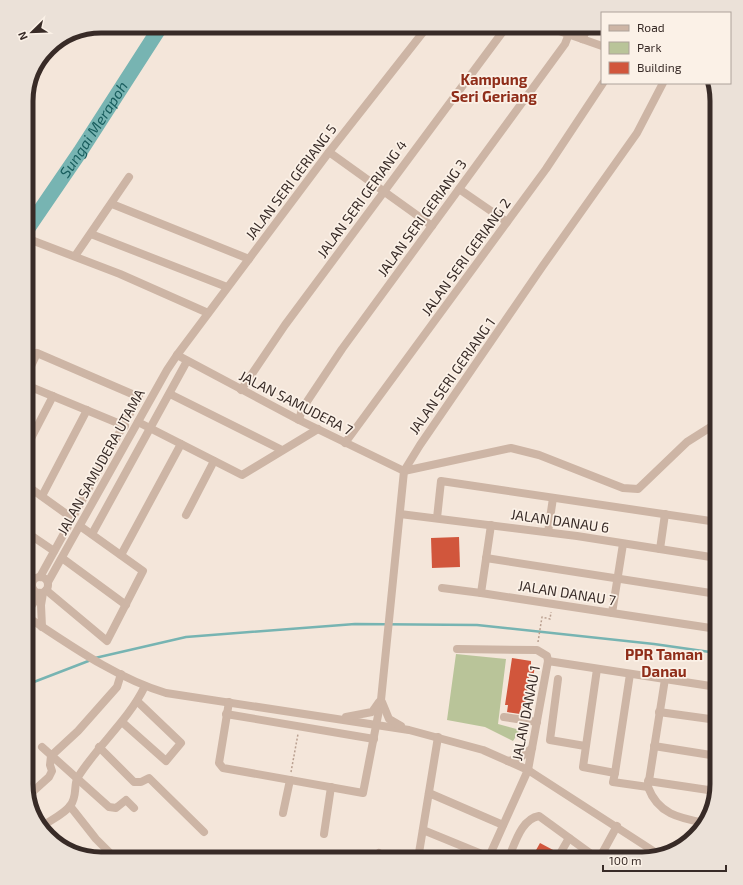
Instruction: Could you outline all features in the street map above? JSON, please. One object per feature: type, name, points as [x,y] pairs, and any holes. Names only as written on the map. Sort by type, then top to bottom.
[{"type":"street","name":"JALAN SERI GERIANG 5","points":[[177,355],[329,152],[422,33]]},
{"type":"street","name":"JALAN SERI GERIANG 4","points":[[241,390],[285,325],[502,33]]},
{"type":"street","name":"JALAN SERI GERIANG 3","points":[[299,420],[302,409],[342,349],[565,44],[570,33]]},
{"type":"street","points":[[575,33],[582,39],[601,46]]},
{"type":"street","points":[[582,39],[585,33]]},
{"type":"street","name":"JALAN SERI GERIANG 2","points":[[345,443],[546,169],[602,84]]},
{"type":"street","name":"JALAN SERI GERIANG 1","points":[[331,787],[364,793],[381,700],[404,471],[420,445],[542,267],[637,134],[663,84]]},
{"type":"street","points":[[329,152],[432,226]]},
{"type":"street","points":[[75,256],[112,204],[129,177]]},
{"type":"street","points":[[459,189],[507,222]]},
{"type":"street","points":[[112,204],[249,259]]},
{"type":"street","points":[[91,234],[227,287]]},
{"type":"street","points":[[33,241],[75,256],[145,285],[208,314]]},
{"type":"street","name":"JALAN SAMUDERA UTAMA","points":[[33,362],[37,353],[139,397],[125,426],[54,551],[33,597]]},
{"type":"street","name":"JALAN SAMUDERA 7","points":[[177,355],[299,420],[404,471]]},
{"type":"street","name":"JALAN SAMUDERA UTAMA","points":[[37,586],[62,558],[177,355]]},
{"type":"street","points":[[92,534],[187,361]]},
{"type":"street","points":[[33,388],[125,426]]},
{"type":"street","points":[[170,394],[282,450]]},
{"type":"street","points":[[33,435],[53,396]]},
{"type":"street","points":[[42,496],[87,410]]},
{"type":"street","points":[[138,422],[242,475],[318,429]]},
{"type":"street","points":[[404,471],[511,448],[539,455],[623,488],[638,489],[687,442],[710,427]]},
{"type":"street","points":[[121,555],[182,444]]},
{"type":"street","points":[[186,515],[214,460]]},
{"type":"street","points":[[437,518],[441,482],[710,521]]},
{"type":"street","points":[[33,490],[72,518]]},
{"type":"street","points":[[548,532],[553,498]]},
{"type":"street","name":"JALAN DANAU 6","points":[[400,514],[548,532],[710,557]]},
{"type":"street","points":[[660,549],[665,514]]},
{"type":"street","points":[[481,593],[491,525]]},
{"type":"street","points":[[37,586],[107,641],[143,571],[80,526]]},
{"type":"street","points":[[33,537],[54,551]]},
{"type":"street","points":[[612,613],[623,544]]},
{"type":"street","points":[[62,558],[126,605]]},
{"type":"street","points":[[486,558],[710,593]]},
{"type":"street","points":[[37,586],[41,605],[42,626]]},
{"type":"street","name":"JALAN DANAU 7","points":[[442,588],[710,628]]},
{"type":"street","points":[[33,620],[106,666],[145,686],[166,693],[340,718],[409,730],[483,750],[528,770],[618,826],[654,851]]},
{"type":"street","points":[[457,649],[536,650],[547,656],[548,661]]},
{"type":"street","name":"JALAN DANAU 1","points":[[492,852],[528,770],[548,661],[710,686]]},
{"type":"street","points":[[597,669],[583,767],[615,773]]},
{"type":"street","points":[[33,791],[49,777],[52,771],[50,765],[51,756],[78,731],[117,688],[121,674]]},
{"type":"street","points":[[630,674],[614,782],[709,790]]},
{"type":"street","points":[[558,679],[550,740],[585,746]]},
{"type":"street","points":[[665,679],[648,784],[652,799],[664,810],[681,819],[698,822]]},
{"type":"street","points":[[46,824],[70,806],[76,795],[76,779],[99,747],[122,722],[137,701],[145,686]]},
{"type":"street","points":[[340,718],[372,712],[381,700]]},
{"type":"street","points":[[381,700],[384,712],[389,719],[393,723],[409,730]]},
{"type":"street","points":[[122,722],[166,761],[181,743],[137,701]]},
{"type":"street","points":[[229,702],[219,763],[223,768],[331,787],[324,834]]},
{"type":"street","points":[[659,712],[710,719]]},
{"type":"street","points":[[226,714],[374,739]]},
{"type":"street","points":[[302,726],[305,714]]},
{"type":"street","points":[[504,717],[537,722]]},
{"type":"street","points":[[419,852],[438,738]]},
{"type":"street","points":[[654,746],[710,755]]},
{"type":"street","points":[[42,747],[108,807],[116,808],[126,800],[134,808]]},
{"type":"street","points":[[99,747],[134,782],[140,782],[149,778],[204,832]]},
{"type":"street","points":[[508,761],[520,758],[532,748]]},
{"type":"street","points":[[283,813],[290,780]]},
{"type":"street","points":[[429,793],[503,825]]},
{"type":"street","points":[[70,806],[96,839],[109,852]]},
{"type":"street","points":[[511,852],[522,828],[531,817],[539,816],[588,852]]},
{"type":"street","points":[[602,852],[618,826]]},
{"type":"street","points":[[423,830],[475,852]]},
{"type":"street","points":[[561,852],[569,838]]},
{"type":"path","points":[[538,645],[542,617],[550,619]]},
{"type":"path","points":[[290,780],[302,726]]},
{"type":"green space","points":[[456,654],[506,659],[498,724],[520,730],[513,741],[485,727],[447,720]]},
{"type":"building","points":[[459,537],[460,567],[432,568],[431,538]]},
{"type":"building","points":[[512,658],[531,661],[531,666],[535,666],[533,678],[529,677],[525,708],[521,707],[520,714],[507,712],[508,705],[505,705]]},
{"type":"building","points":[[540,843],[555,851],[555,852],[535,852]]},
{"type":"waterway","name":"Sungai Merapoh","points":[[33,221],[80,152],[156,33]]},
{"type":"waterway","points":[[95,658],[186,637],[355,624],[477,625],[654,644],[710,652]]},
{"type":"waterway","points":[[33,682],[91,660]]},
{"type":"district","name":"Kampung Seri Geriang","points":[[494,88]]},
{"type":"district","name":"PPR Taman Danau","points":[[664,664]]}]
